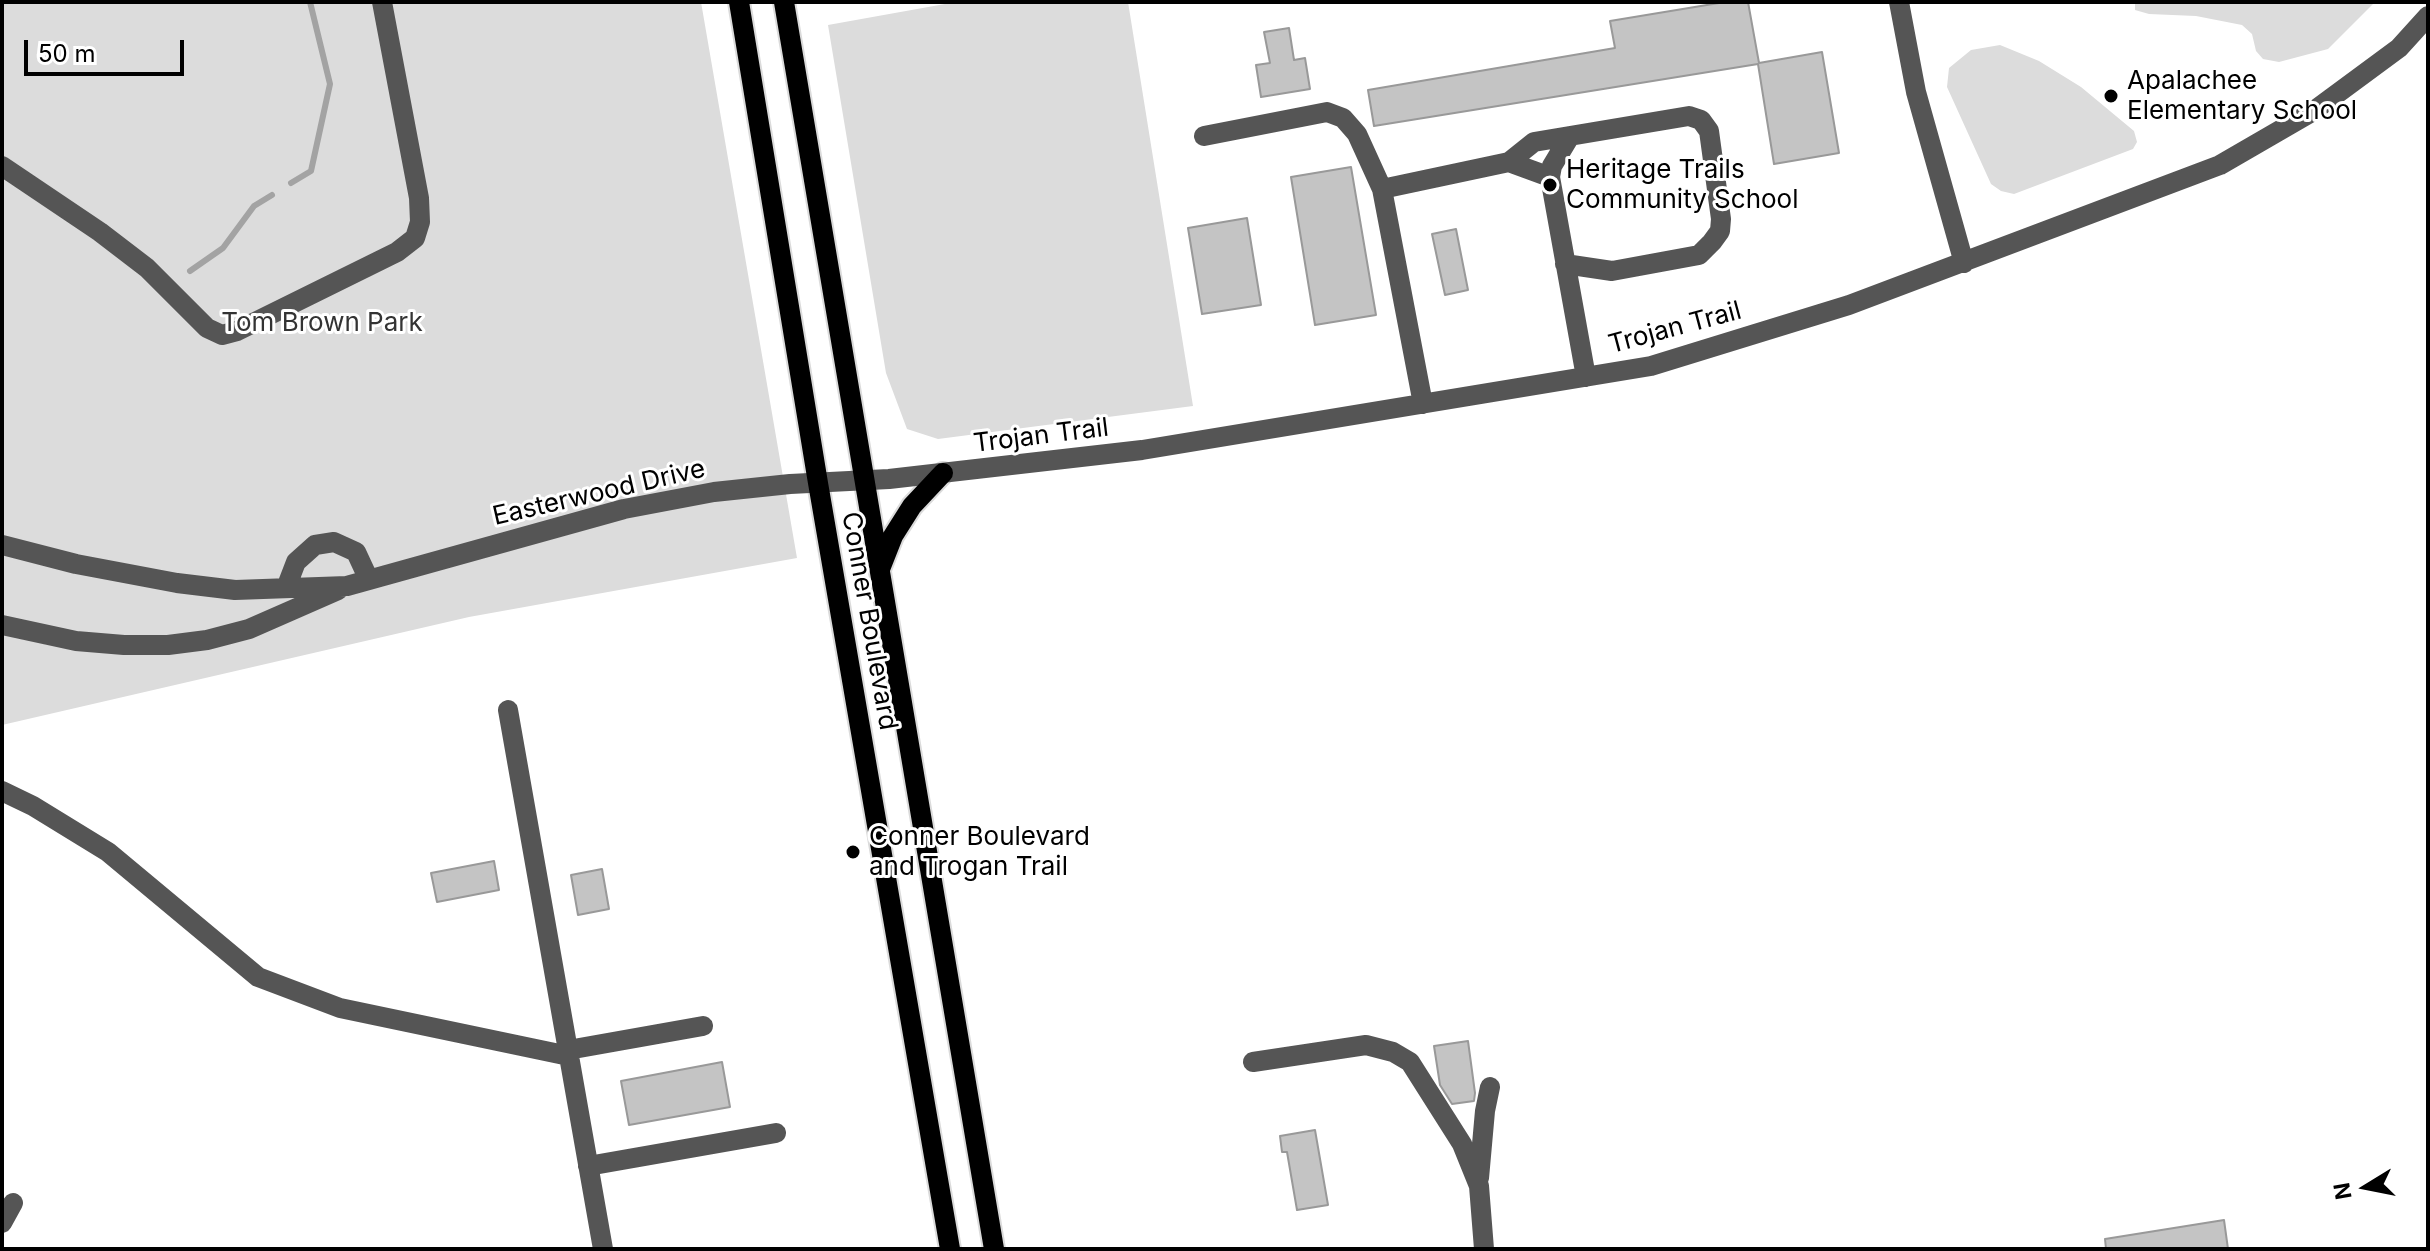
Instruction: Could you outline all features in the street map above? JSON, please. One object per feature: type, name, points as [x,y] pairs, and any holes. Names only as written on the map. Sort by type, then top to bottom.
[{"type":"main road","name":"Conner Boulevard","points":[[739,2],[950,1249]]},
{"type":"main road","name":"Conner Boulevard","points":[[784,2],[994,1249]]},
{"type":"main road","points":[[880,569],[893,536],[912,506],[943,473]]},
{"type":"street","points":[[2,166],[135,259],[207,328],[222,335],[237,331],[397,252],[415,238],[420,222],[419,198],[382,2]]},
{"type":"street","points":[[1899,2],[1916,92],[1964,263]]},
{"type":"street","name":"Trojan Trail","points":[[865,481],[1142,450],[1651,366],[1849,305],[2220,165],[2315,110],[2399,48],[2428,16]]},
{"type":"street","points":[[1204,136],[1327,112],[1343,118],[1357,134],[1382,189],[1423,404]]},
{"type":"street","points":[[1382,189],[1509,162],[1534,142],[1689,116],[1701,120],[1709,131],[1721,219],[1720,231],[1699,255],[1612,271],[1565,264]]},
{"type":"street","points":[[1570,136],[1552,166],[1550,177],[1586,377]]},
{"type":"street","points":[[1509,162],[1550,177]]},
{"type":"street","name":"Easterwood Drive","points":[[2,625],[76,641],[124,645],[168,645],[207,640],[249,629],[348,586],[624,509],[714,492],[865,481]]},
{"type":"street","points":[[286,588],[296,562],[315,545],[334,542],[356,552],[369,580]]},
{"type":"street","name":"Easterwood Drive","points":[[2,545],[76,564],[177,583],[235,590],[348,586]]},
{"type":"street","points":[[508,710],[603,1249]]},
{"type":"street","points":[[2,791],[33,806],[108,852],[258,977],[340,1008],[568,1053],[703,1026]]},
{"type":"street","points":[[1253,1062],[1366,1045],[1393,1052],[1410,1062],[1462,1144],[1479,1186]]},
{"type":"street","points":[[1484,1249],[1479,1186],[1490,1087]]},
{"type":"street","points":[[588,1166],[776,1133]]},
{"type":"street","points":[[2,1223],[13,1203]]},
{"type":"green space","name":"Tom Brown Park","points":[[2,2],[701,2],[797,558],[469,617],[2,725]]},
{"type":"green space","points":[[956,2],[1128,2],[1193,406],[938,439],[907,429],[886,373],[828,25]]},
{"type":"green space","points":[[2135,2],[2375,2],[2328,49],[2279,62],[2263,59],[2256,51],[2252,34],[2242,25],[2196,16],[2149,14],[2135,10]]},
{"type":"green space","points":[[2000,45],[2039,61],[2081,87],[2134,131],[2137,142],[2133,149],[2014,194],[2001,191],[1991,184],[1947,87],[1949,68],[1971,50]]},
{"type":"building","points":[[1725,2],[1748,2],[1759,63],[1822,52],[1839,153],[1774,164],[1758,64],[1374,126],[1368,90],[1615,48],[1610,21]]},
{"type":"building","points":[[1289,28],[1294,60],[1305,58],[1310,89],[1261,97],[1256,65],[1270,63],[1264,32]]},
{"type":"building","points":[[1351,167],[1376,315],[1315,325],[1291,177]]},
{"type":"building","points":[[1247,218],[1261,305],[1202,314],[1188,228]]},
{"type":"building","points":[[1456,229],[1468,290],[1445,295],[1432,234]]},
{"type":"building","points":[[494,861],[499,890],[437,902],[431,873]]},
{"type":"building","points":[[602,869],[609,909],[578,915],[571,875]]},
{"type":"building","points":[[1468,1041],[1474,1101],[1452,1104],[1440,1085],[1434,1046]]},
{"type":"building","points":[[722,1062],[730,1107],[629,1125],[621,1081]]},
{"type":"building","points":[[1315,1130],[1328,1205],[1297,1210],[1287,1152],[1282,1152],[1280,1136]]},
{"type":"building","points":[[2224,1220],[2228,1249],[2106,1249],[2105,1239]]},
{"type":"waterway","points":[[291,183],[311,171],[330,84],[310,2]]},
{"type":"waterway","points":[[190,271],[223,248],[254,206],[272,195]]},
{"type":"place","name":"Apalachee Elementary School","points":[[2111,96]]},
{"type":"place","name":"Heritage Trails Community School","points":[[1550,185]]},
{"type":"place","name":"Conner Boulevard and Trogan Trail","points":[[853,852]]}]
